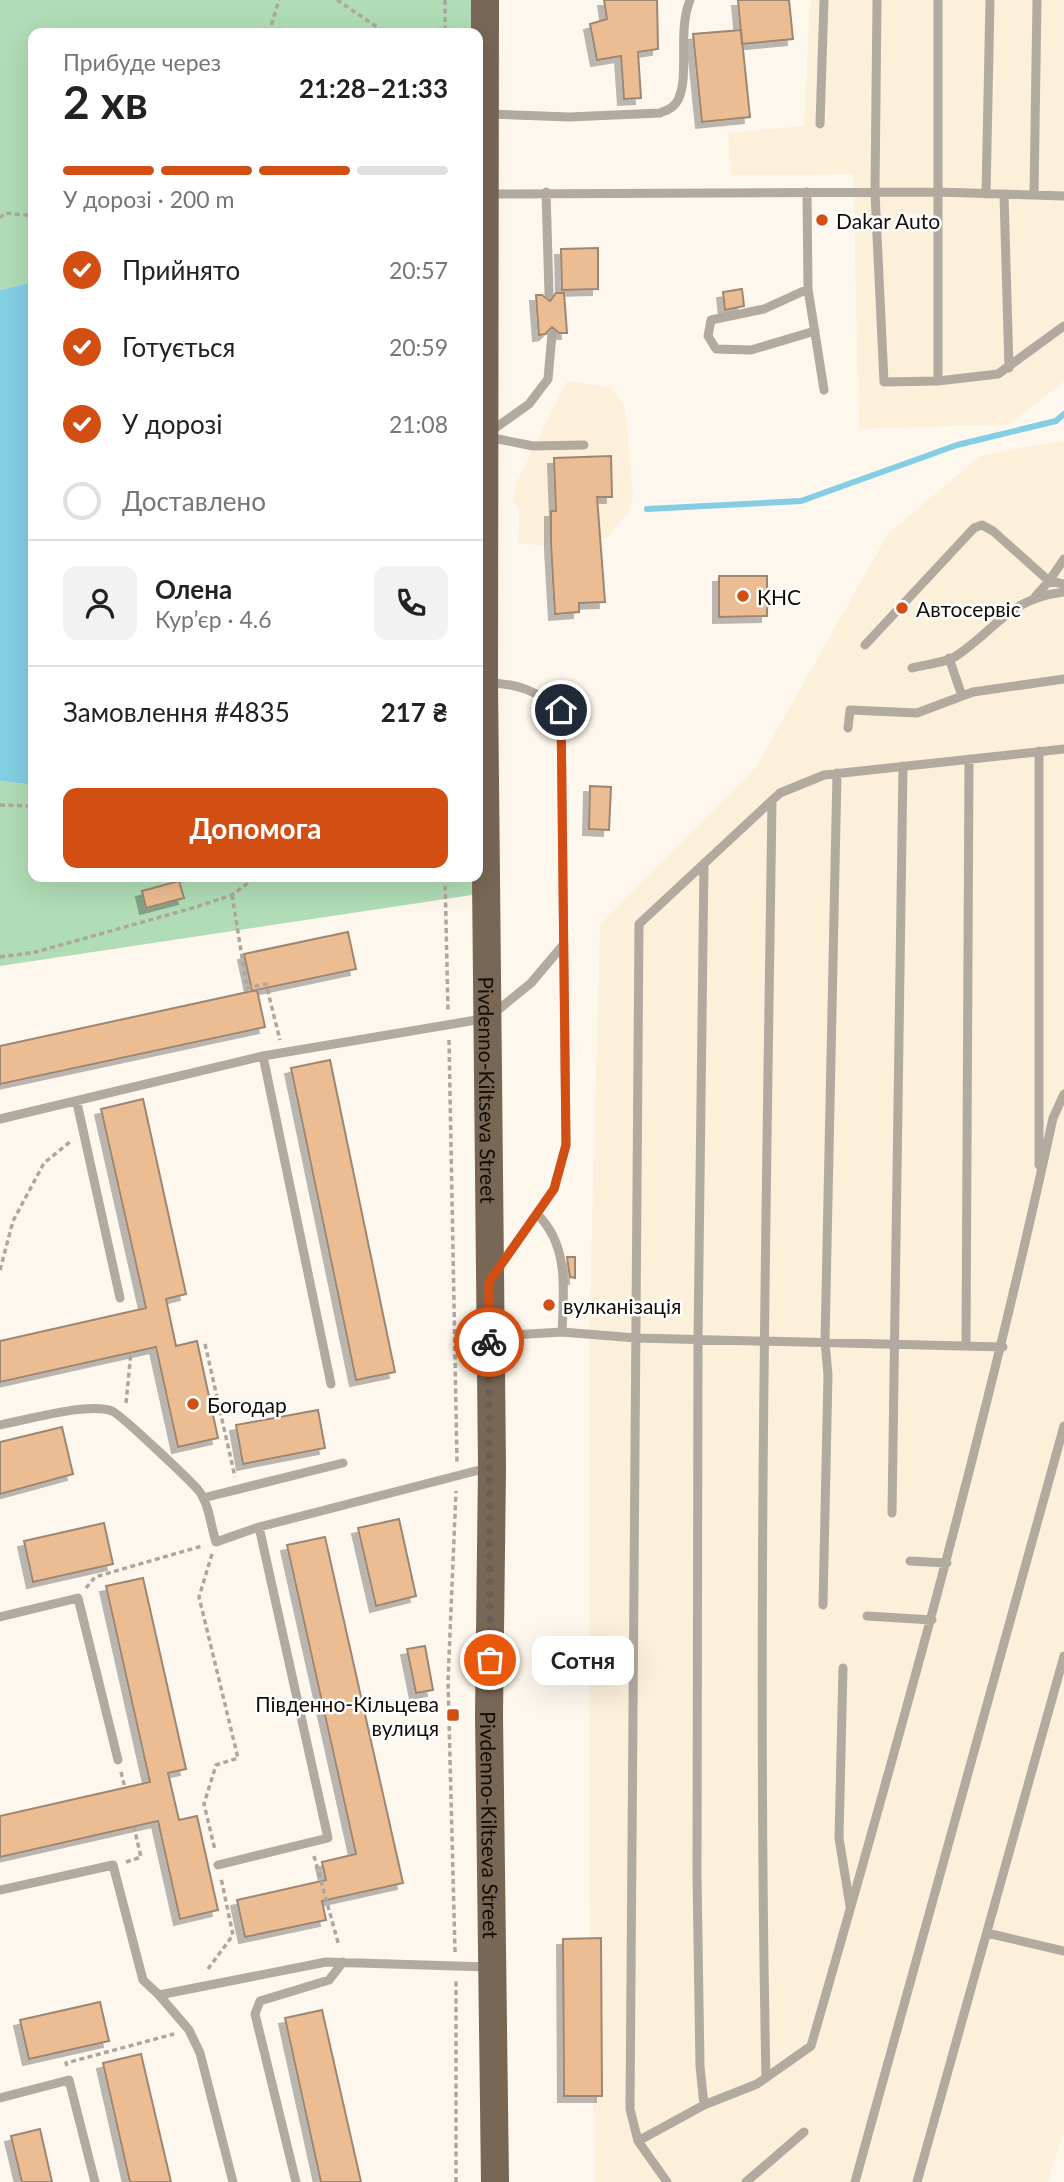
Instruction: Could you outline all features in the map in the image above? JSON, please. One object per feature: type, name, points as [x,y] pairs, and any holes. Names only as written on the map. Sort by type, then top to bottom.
[{"type":"main road","name":"Pivdenno-Kiltseva Street","points":[[485,0],[484,683],[492,1467],[489,1716],[495,2182]]},
{"type":"lane","points":[[484,113],[569,117],[660,113],[671,108],[678,101],[682,88],[682,27],[690,0]]},
{"type":"lane","points":[[820,124],[824,0]]},
{"type":"lane","points":[[877,0],[875,193],[884,382],[938,381],[998,374],[1064,326]]},
{"type":"lane","points":[[938,0],[938,381]]},
{"type":"lane","points":[[986,194],[990,0]]},
{"type":"lane","points":[[1034,195],[1037,0]]},
{"type":"lane","points":[[546,192],[549,294]]},
{"type":"lane","points":[[807,192],[807,289],[824,390]]},
{"type":"lane","points":[[483,194],[937,192],[1064,195]]},
{"type":"lane","points":[[1004,195],[1009,368]]},
{"type":"lane","points":[[807,289],[764,309],[711,320],[708,336],[716,349],[751,350],[815,331]]},
{"type":"lane","points":[[483,435],[529,404],[548,379],[552,334]]},
{"type":"lane","points":[[483,435],[533,446],[584,445]]},
{"type":"lane","points":[[865,645],[974,528],[982,525],[1049,581],[1064,584]]},
{"type":"lane","points":[[912,668],[957,656],[996,620],[1033,598],[1064,559]]},
{"type":"lane","points":[[1033,598],[1064,592]]},
{"type":"lane","points":[[949,658],[962,696]]},
{"type":"lane","points":[[848,728],[850,710],[917,713],[962,696],[1064,679]]},
{"type":"lane","points":[[484,683],[512,683],[537,691],[561,710],[566,1145],[554,1189],[489,1282]]},
{"type":"lane","points":[[667,2182],[639,2141],[631,2109],[639,924],[772,800],[791,788],[824,775],[837,773],[1064,749]]},
{"type":"lane","points":[[1039,751],[1037,1106],[1040,1181]]},
{"type":"lane","points":[[966,1346],[969,759]]},
{"type":"lane","points":[[892,1513],[903,766]]},
{"type":"lane","points":[[823,1605],[828,1375],[825,1342],[837,773]]},
{"type":"lane","points":[[766,2078],[762,1912],[764,1341],[772,800]]},
{"type":"lane","points":[[704,864],[698,1339],[697,1876],[700,2066],[704,2105]]},
{"type":"lane","points":[[0,1119],[77,1103],[262,1056],[488,1018],[531,984],[564,944]]},
{"type":"lane","points":[[262,1056],[331,1384]]},
{"type":"lane","points":[[639,2141],[704,2105],[757,2084],[811,2046],[932,1620],[1003,1347],[1053,1118],[1064,1094]]},
{"type":"lane","points":[[77,1103],[81,1133],[120,1298]]},
{"type":"lane","points":[[537,1214],[549,1225],[559,1247],[564,1293],[562,1332]]},
{"type":"lane","points":[[489,1336],[562,1332],[636,1338],[1003,1347]]},
{"type":"lane","points":[[0,1425],[74,1410],[110,1410],[125,1417],[202,1498],[216,1542],[259,1527],[492,1467]]},
{"type":"lane","points":[[855,2182],[1064,1426]]},
{"type":"lane","points":[[202,1498],[343,1463]]},
{"type":"lane","points":[[218,1865],[328,1838],[259,1527]]},
{"type":"lane","points":[[910,1561],[947,1563]]},
{"type":"lane","points":[[0,1617],[78,1598],[118,1760]]},
{"type":"lane","points":[[867,1616],[932,1620]]},
{"type":"lane","points":[[917,2182],[1064,1656]]},
{"type":"lane","points":[[843,1668],[839,1838],[850,1910]]},
{"type":"lane","points":[[0,1890],[113,1865],[143,1980],[189,2030],[200,2053],[233,2182]]},
{"type":"lane","points":[[986,1933],[1064,1951]]},
{"type":"lane","points":[[159,1995],[326,1962],[494,1967]]},
{"type":"lane","points":[[296,2182],[255,2014],[260,2001],[329,1980],[343,1962]]},
{"type":"lane","points":[[0,2098],[69,2080],[95,2182]]},
{"type":"lane","points":[[746,2182],[804,2132]]},
{"type":"path","points":[[271,28],[279,0]]},
{"type":"path","points":[[338,0],[379,28]]},
{"type":"path","points":[[445,0],[445,28]]},
{"type":"path","points":[[0,218],[5,213],[28,216]]},
{"type":"path","points":[[0,804],[28,806]]},
{"type":"path","points":[[0,957],[36,952],[233,895],[250,882]]},
{"type":"path","points":[[445,882],[457,1478],[448,1681],[450,1851],[456,1967],[456,2182]]},
{"type":"path","points":[[233,895],[247,988],[266,984],[283,1052]]},
{"type":"path","points":[[0,1270],[13,1221],[44,1163],[81,1133]]},
{"type":"path","points":[[205,1344],[237,1489]]},
{"type":"path","points":[[125,1417],[131,1352]]},
{"type":"path","points":[[78,1598],[95,1577],[216,1542]]},
{"type":"path","points":[[195,1986],[233,1935],[204,1804],[216,1765],[238,1758],[199,1597],[216,1542]]},
{"type":"path","points":[[113,1865],[141,1857],[134,1827]]},
{"type":"path","points":[[310,1842],[343,1962]]},
{"type":"path","points":[[69,2080],[66,2063],[189,2030]]},
{"type":"shaded area","points":[[810,0],[1064,0],[1064,381],[1010,424],[859,429],[853,174],[731,175],[728,133],[804,126]]},
{"type":"shaded area","points":[[567,381],[610,387],[625,406],[633,497],[630,510],[608,537],[547,537],[547,545],[518,544],[519,508],[512,502],[517,482]]},
{"type":"shaded area","points":[[1064,440],[1064,2132],[1048,2182],[595,2182],[589,1870],[589,1338],[600,925],[756,767],[888,534],[980,456]]},
{"type":"green space","points":[[0,0],[484,0],[485,893],[0,966],[0,781],[28,784],[28,882],[483,882],[483,28],[28,28],[28,283],[0,290]]},
{"type":"water","points":[[28,283],[28,784],[0,781],[0,290]]},
{"type":"building","points":[[604,0],[657,0],[658,49],[638,52],[641,98],[624,99],[621,56],[597,60],[590,24],[607,19]]},
{"type":"building","points":[[738,0],[789,0],[793,39],[742,44]]},
{"type":"building","points":[[741,30],[750,117],[702,122],[693,34]]},
{"type":"building","points":[[598,248],[598,289],[562,290],[561,249]]},
{"type":"building","points":[[742,289],[744,306],[725,310],[723,292]]},
{"type":"building","points":[[556,293],[564,293],[567,333],[559,333],[552,327],[545,334],[539,335],[536,295],[542,295],[550,301]]},
{"type":"building","points":[[611,456],[612,497],[597,497],[605,602],[579,603],[579,612],[555,614],[551,544],[551,511],[556,511],[554,458]]},
{"type":"building","name":"КНС","points":[[719,576],[767,576],[767,616],[719,617]]},
{"type":"building","points":[[590,786],[611,787],[609,830],[589,829]]},
{"type":"building","points":[[179,882],[184,898],[146,908],[142,891]]},
{"type":"building","points":[[348,932],[356,969],[252,991],[244,954]]},
{"type":"building","points":[[257,990],[265,1027],[0,1084],[0,1046]]},
{"type":"building","points":[[330,1060],[395,1372],[356,1380],[291,1068]]},
{"type":"building","points":[[143,1099],[186,1294],[166,1299],[176,1346],[197,1341],[218,1438],[178,1447],[156,1347],[0,1382],[0,1341],[146,1308],[101,1109]]},
{"type":"building","points":[[567,1257],[575,1257],[575,1278],[570,1277]]},
{"type":"building","points":[[318,1410],[325,1448],[243,1464],[236,1425]]},
{"type":"building","points":[[62,1427],[73,1474],[0,1494],[0,1442]]},
{"type":"building","points":[[399,1519],[416,1596],[376,1606],[358,1528]]},
{"type":"building","points":[[104,1523],[113,1564],[33,1582],[24,1541]]},
{"type":"building","points":[[325,1537],[403,1883],[322,1901],[326,1920],[245,1937],[237,1900],[326,1880],[322,1862],[356,1854],[287,1545]]},
{"type":"building","points":[[143,1578],[186,1769],[168,1773],[179,1820],[197,1816],[218,1910],[180,1919],[158,1821],[0,1857],[0,1816],[150,1782],[106,1586]]},
{"type":"building","points":[[425,1646],[433,1690],[416,1693],[407,1649]]},
{"type":"building","points":[[601,1938],[602,2096],[564,2096],[563,1939]]},
{"type":"building","points":[[100,2002],[109,2041],[29,2059],[20,2020]]},
{"type":"building","points":[[322,2010],[361,2182],[321,2182],[285,2018]]},
{"type":"building","points":[[141,2054],[171,2182],[130,2182],[103,2063]]},
{"type":"building","points":[[40,2129],[52,2182],[22,2182],[11,2136]]},
{"type":"waterway","points":[[647,509],[801,501],[957,445],[1056,421],[1064,414]]},
{"type":"way so far","points":[[489,1342],[492,1467],[490,1660]]},
{"type":"place","name":"Dakar Auto","points":[[822,220]]},
{"type":"place","name":"КНС","points":[[743,596]]},
{"type":"place","name":"Автосервіс","points":[[902,608]]},
{"type":"place","name":"вулканізація","points":[[549,1305]]},
{"type":"place","name":"Богодар","points":[[193,1404]]},
{"type":"place","name":"Сотня","points":[[490,1660]]},
{"type":"place","name":"Південно-Кільцева вулиця","points":[[453,1715]]},
{"type":"route","points":[[489,1342],[489,1282],[554,1189],[566,1145],[561,710]]}]
